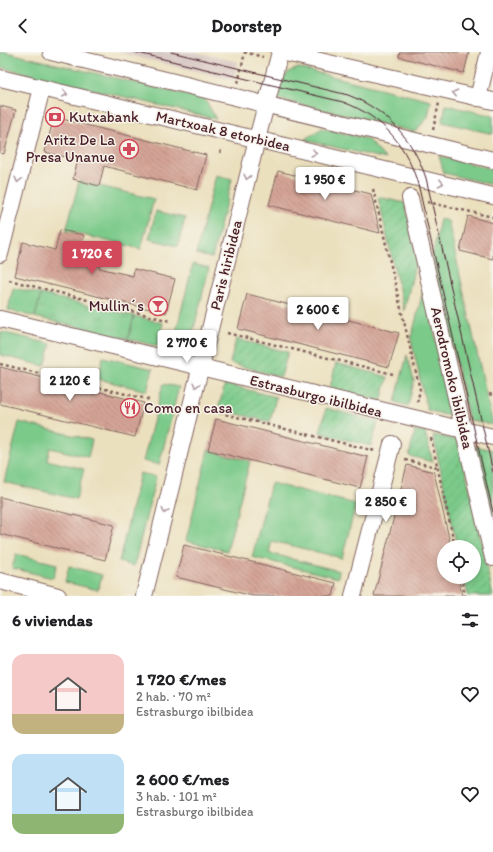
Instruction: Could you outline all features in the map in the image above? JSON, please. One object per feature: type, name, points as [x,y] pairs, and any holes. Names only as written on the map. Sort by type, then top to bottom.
[{"type":"street","points":[[51,52],[493,160]]},
{"type":"street","points":[[280,52],[486,100],[489,52]]},
{"type":"street","name":"Paris hiribidea","points":[[144,596],[257,139],[280,52]]},
{"type":"street","name":"Martxoak 8 etorbidea","points":[[0,78],[493,196]]},
{"type":"street","points":[[0,254],[42,88]]},
{"type":"street","name":"Aerodromoko ibilbidea","points":[[410,198],[493,558]]},
{"type":"street","name":"Estrasburgo ibilbidea","points":[[0,319],[493,437]]},
{"type":"street","points":[[353,596],[392,444]]},
{"type":"street","points":[[0,581],[58,596]]},
{"type":"path","points":[[373,189],[420,390],[421,421],[438,468],[453,540]]},
{"type":"path","points":[[410,198],[493,217]]},
{"type":"path","points":[[10,280],[170,321]]},
{"type":"path","points":[[228,333],[393,374]]},
{"type":"path","points":[[0,364],[151,400]]},
{"type":"path","points":[[489,394],[493,395]]},
{"type":"path","points":[[208,410],[375,451]]},
{"type":"path","points":[[405,460],[438,468]]},
{"type":"path","points":[[462,584],[465,596]]},
{"type":"shaded area","points":[[116,52],[195,52],[238,62],[233,80]]},
{"type":"green space","points":[[0,52],[205,99],[216,119],[0,67]]},
{"type":"green space","points":[[299,68],[431,101],[428,117],[415,132],[278,99],[281,84],[285,76],[289,72]]},
{"type":"green space","points":[[446,105],[493,116],[493,134],[442,122]]},
{"type":"green space","points":[[322,128],[367,139],[386,159],[304,140]]},
{"type":"green space","points":[[439,156],[493,169],[493,185],[444,173]]},
{"type":"green space","points":[[216,175],[232,179],[212,258],[196,254]]},
{"type":"green space","points":[[79,181],[154,199],[141,249],[66,231]]},
{"type":"green space","points":[[378,197],[405,203],[417,257],[404,311]]},
{"type":"green space","points":[[156,211],[185,218],[178,246],[149,239]]},
{"type":"green space","points":[[440,219],[448,221],[493,425],[469,420],[432,258]]},
{"type":"green space","points":[[193,264],[209,268],[191,340],[175,336]]},
{"type":"green space","points":[[424,287],[453,417],[427,410],[411,339]]},
{"type":"green space","points":[[13,288],[41,294],[35,317],[8,310]]},
{"type":"green space","points":[[41,294],[134,316],[128,339],[35,317]]},
{"type":"green space","points":[[134,316],[163,323],[158,346],[128,339]]},
{"type":"green space","points":[[1,332],[51,344],[45,366],[0,355]]},
{"type":"green space","points":[[236,339],[288,352],[281,377],[230,363]]},
{"type":"green space","points":[[407,355],[414,381],[408,406],[395,402]]},
{"type":"green space","points":[[103,357],[153,369],[147,391],[98,379]]},
{"type":"green space","points":[[336,363],[388,377],[381,401],[330,388]]},
{"type":"green space","points":[[163,384],[179,387],[159,465],[143,461]]},
{"type":"green space","points":[[225,384],[276,397],[270,422],[218,409]]},
{"type":"green space","points":[[326,408],[378,422],[371,446],[320,433]]},
{"type":"green space","points":[[19,422],[92,440],[88,457],[50,448],[47,460],[84,469],[76,499],[4,482]]},
{"type":"green space","points":[[415,430],[425,432],[433,462],[409,456]]},
{"type":"green space","points":[[433,435],[459,440],[481,540],[456,540]]},
{"type":"green space","points":[[474,446],[493,450],[493,530]]},
{"type":"green space","points":[[208,450],[250,461],[227,551],[186,541]]},
{"type":"green space","points":[[140,473],[156,477],[134,566],[119,562]]},
{"type":"green space","points":[[271,483],[356,504],[342,558],[272,541],[269,553],[339,571],[338,578],[252,557]]},
{"type":"green space","points":[[481,541],[493,596],[468,596],[465,584],[481,584]]},
{"type":"green space","points":[[16,554],[57,564],[53,578],[12,568]]},
{"type":"green space","points":[[69,566],[102,575],[98,590],[65,582]]},
{"type":"building","points":[[400,52],[469,52],[464,73],[399,57]]},
{"type":"building","points":[[0,106],[16,110],[4,154],[0,153]]},
{"type":"building","points":[[54,117],[206,155],[197,190],[104,166],[99,186],[73,179],[78,160],[45,152]]},
{"type":"building","points":[[278,171],[371,194],[380,233],[269,205]]},
{"type":"building","points":[[468,216],[493,223],[493,259],[460,251]]},
{"type":"building","points":[[60,230],[84,235],[78,259],[100,264],[99,268],[133,276],[134,269],[175,279],[166,313],[15,276],[23,242],[55,250]]},
{"type":"building","points":[[247,294],[399,333],[389,367],[238,329]]},
{"type":"building","points":[[0,367],[144,403],[135,437],[0,404]]},
{"type":"building","points":[[216,419],[368,457],[360,488],[208,450]]},
{"type":"building","points":[[407,465],[434,472],[449,540],[437,540],[437,584],[459,584],[462,596],[374,596]]},
{"type":"building","points":[[0,497],[114,525],[105,560],[0,534]]},
{"type":"building","points":[[184,545],[336,583],[333,596],[253,596],[176,577]]},
{"type":"tram line","points":[[134,52],[343,102],[358,108],[371,116],[392,135],[408,159],[419,188],[493,512]]},
{"type":"tram line","points":[[171,52],[348,95],[375,109],[397,128],[406,139],[421,164],[426,178],[493,472]]},
{"type":"place","name":"Kutxabank","points":[[55,117]]},
{"type":"place","name":"Aritz De La Presa Unanue","points":[[129,149]]},
{"type":"place","name":"Mullin´s","points":[[158,306]]},
{"type":"place","name":"Como en casa","points":[[130,408]]}]
